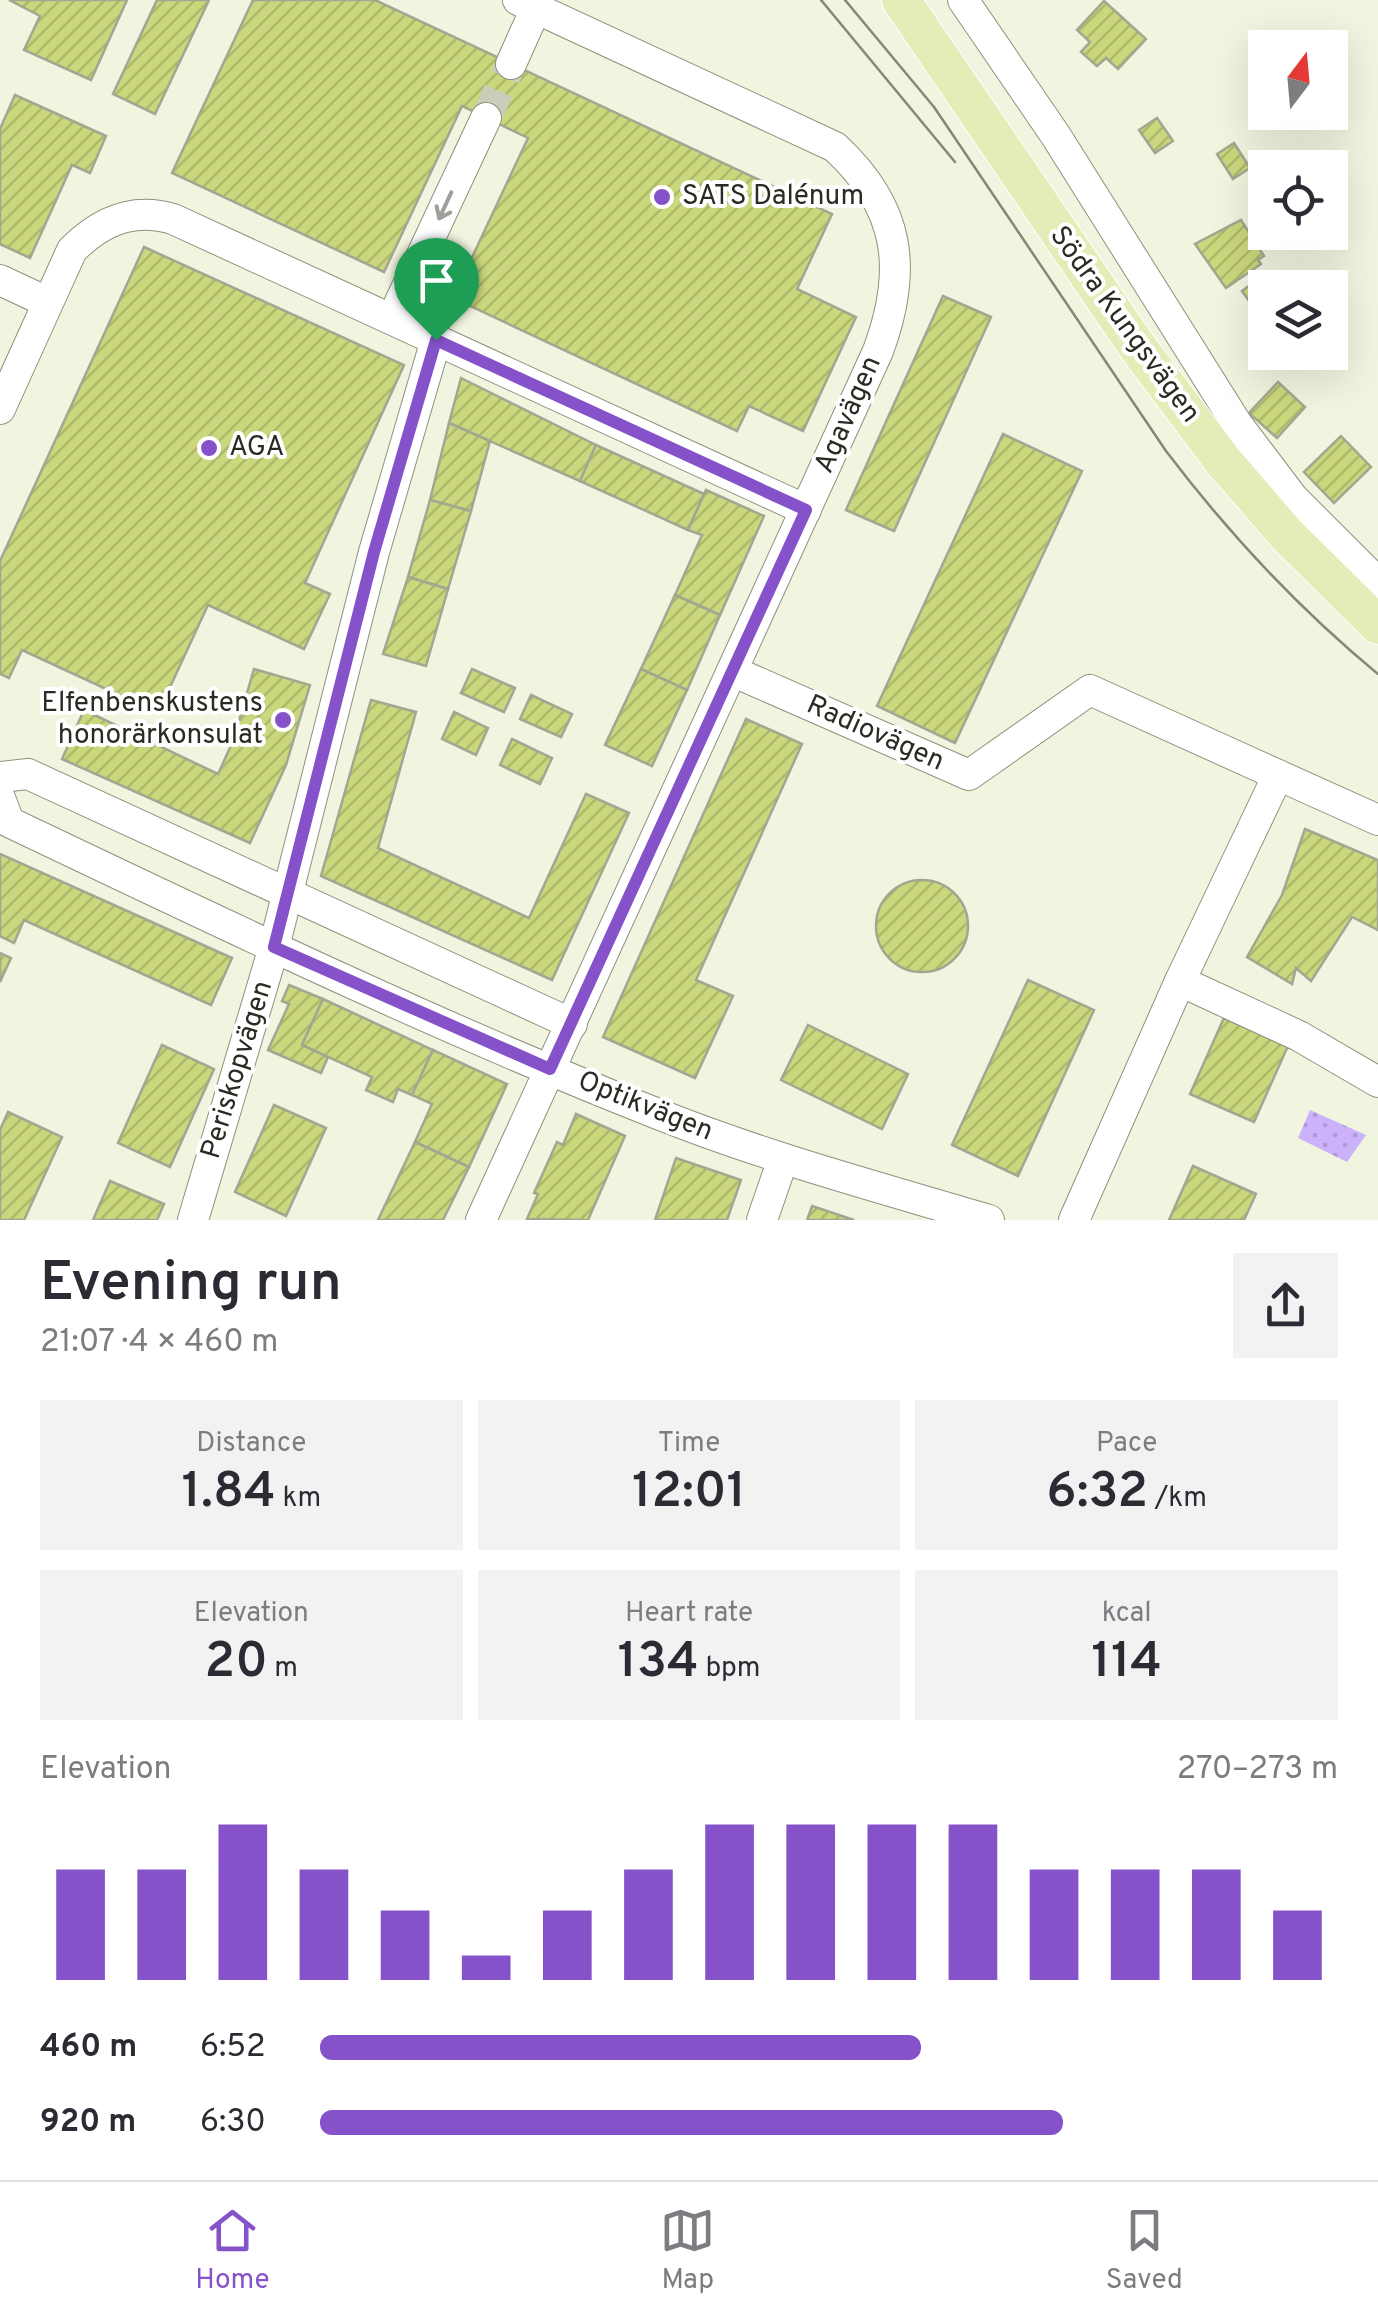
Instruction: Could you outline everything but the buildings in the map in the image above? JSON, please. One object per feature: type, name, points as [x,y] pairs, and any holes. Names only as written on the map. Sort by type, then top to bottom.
[{"type":"main road","name":"Södra Kungsvägen","points":[[901,0],[1136,345],[1223,461],[1287,536],[1378,625]]},
{"type":"street","name":"Södra Kungsvägen","points":[[963,0],[1066,152],[1237,424],[1294,498],[1378,583]]},
{"type":"street","points":[[511,64],[527,4]]},
{"type":"street","name":"Agavägen","points":[[481,1220],[878,352],[897,288],[895,255],[874,192],[859,169],[835,147],[527,4]]},
{"type":"street","points":[[392,319],[486,118]]},
{"type":"street","points":[[0,410],[72,250],[90,232],[128,215],[152,212],[174,218],[806,510]]},
{"type":"street","points":[[0,280],[47,302]]},
{"type":"street","name":"Periskopvägen","points":[[193,1220],[274,947],[374,552],[436,340]]},
{"type":"street","name":"Radiovägen","points":[[732,672],[969,775],[1090,690],[1378,820]]},
{"type":"street","points":[[0,777],[28,774],[572,1024]]},
{"type":"street","points":[[1074,1220],[1180,981],[1278,775]]},
{"type":"street","name":"Optikvägen","points":[[0,798],[9,822],[274,947],[550,1069],[782,1160],[989,1220]]},
{"type":"street","points":[[1180,981],[1299,1036],[1378,1082]]},
{"type":"street","points":[[762,1220],[782,1160]]},
{"type":"shaded area","points":[[1310,1110],[1366,1135],[1347,1162],[1298,1138]]},
{"type":"tunnel","points":[[486,118],[511,64]]},
{"type":"tram line","points":[[821,0],[955,162]]},
{"type":"tram line","points":[[845,0],[934,107],[1190,482],[1292,596],[1378,674]]},
{"type":"place","name":"SATS Dalénum","points":[[662,197]]},
{"type":"place","name":"AGA","points":[[209,448]]},
{"type":"place","name":"Elfenbenskustens honorärkonsulat","points":[[283,720]]},
{"type":"route","points":[[436,340],[806,510],[550,1069],[274,947],[374,552],[436,340]]}]
